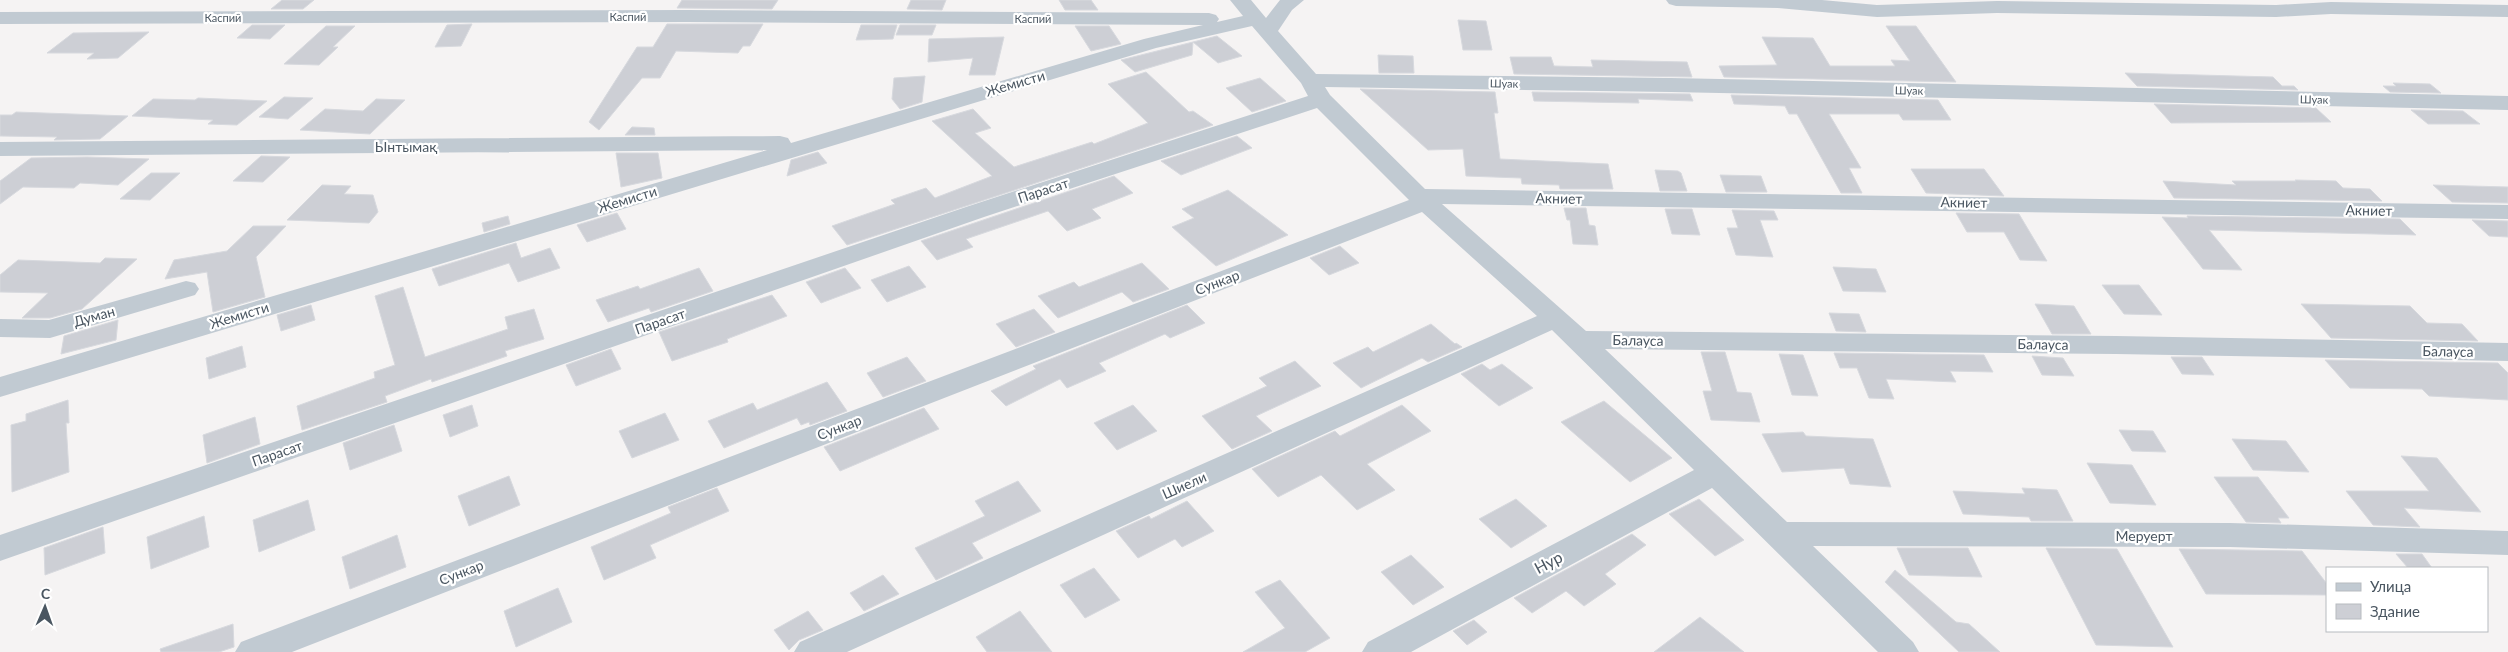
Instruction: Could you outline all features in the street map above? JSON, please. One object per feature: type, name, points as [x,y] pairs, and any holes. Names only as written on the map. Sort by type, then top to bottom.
[{"type":"street","points":[[3,20],[37,0]]},
{"type":"street","points":[[1294,0],[1284,6],[1254,17],[1316,90],[1423,199],[1556,318],[1901,652]]},
{"type":"street","points":[[1676,0],[1778,2],[1877,11],[1997,7],[2276,11],[2330,8],[2508,12]]},
{"type":"street","name":"Каспий","points":[[3,20],[696,16],[1254,17]]},
{"type":"street","name":"Жемисти","points":[[0,387],[811,143],[1151,43],[1254,17]]},
{"type":"street","name":"Шуак","points":[[1316,90],[1681,85],[2508,103]]},
{"type":"street","name":"Парасат","points":[[0,548],[975,212],[1316,90]]},
{"type":"street","name":"Ынтымақ","points":[[0,149],[811,143]]},
{"type":"street","name":"Акниет","points":[[1423,199],[2088,204],[2508,212]]},
{"type":"street","name":"Сункар","points":[[253,652],[1423,199]]},
{"type":"street","name":"Думан","points":[[0,328],[50,329],[186,289]]},
{"type":"street","name":"Шиели","points":[[812,652],[1556,318]]},
{"type":"street","name":"Балауса","points":[[1577,340],[2116,345],[2508,352]]},
{"type":"street","name":"Нур","points":[[1380,652],[1715,472]]},
{"type":"street","name":"Меруерт","points":[[1780,534],[2230,535],[2508,543]]},
{"type":"building","points":[[282,0],[314,0],[303,9],[271,9]]},
{"type":"building","points":[[682,0],[778,0],[772,9],[677,8]]},
{"type":"building","points":[[911,0],[946,0],[942,10],[907,9]]},
{"type":"building","points":[[1059,0],[1091,0],[1098,10],[1065,10]]},
{"type":"building","points":[[1458,20],[1486,21],[1492,50],[1463,50]]},
{"type":"building","points":[[472,24],[461,46],[435,47],[447,25]]},
{"type":"building","points":[[667,24],[763,24],[750,46],[743,46],[738,53],[676,51],[660,78],[642,78],[599,130],[589,122],[637,47],[653,47]]},
{"type":"building","points":[[252,25],[285,25],[270,39],[237,38]]},
{"type":"building","points":[[861,25],[897,25],[893,39],[856,40]]},
{"type":"building","points":[[900,25],[936,25],[932,35],[896,35]]},
{"type":"building","points":[[326,26],[355,26],[333,47],[338,47],[319,65],[284,64]]},
{"type":"building","points":[[1075,26],[1109,26],[1121,44],[1091,51]]},
{"type":"building","points":[[1886,26],[1916,26],[1956,82],[1724,77],[1719,66],[1777,65],[1762,37],[1813,38],[1830,66],[1895,66],[1891,60],[1910,61]]},
{"type":"building","points":[[149,32],[118,58],[87,59],[94,53],[47,53],[73,33]]},
{"type":"building","points":[[1217,36],[1242,56],[1218,63],[1193,42]]},
{"type":"building","points":[[1004,37],[995,75],[969,75],[973,58],[928,62],[929,39]]},
{"type":"building","points":[[1193,42],[1192,55],[1135,72],[1121,60]]},
{"type":"building","points":[[1378,55],[1413,56],[1414,73],[1379,73]]},
{"type":"building","points":[[1510,57],[1551,57],[1554,66],[1593,67],[1591,60],[1687,62],[1692,77],[1514,74]]},
{"type":"building","points":[[1146,72],[1189,112],[1193,111],[1213,125],[847,245],[832,226],[895,204],[891,200],[926,188],[935,198],[992,176],[932,121],[973,109],[991,128],[975,133],[1014,167],[1092,142],[1094,144],[1148,123],[1108,84]]},
{"type":"building","points":[[2125,73],[2273,77],[2282,86],[2294,86],[2298,90],[2137,86]]},
{"type":"building","points":[[925,76],[922,102],[900,109],[892,99],[894,78]]},
{"type":"building","points":[[1260,78],[1286,101],[1252,112],[1226,88]]},
{"type":"building","points":[[2393,83],[2430,84],[2441,93],[2390,92],[2383,86],[2396,86]]},
{"type":"building","points":[[1360,89],[1495,92],[1498,113],[1494,113],[1500,159],[1608,164],[1613,189],[1560,189],[1559,185],[1522,184],[1521,178],[1466,176],[1463,149],[1428,150]]},
{"type":"building","points":[[1532,92],[1690,94],[1693,101],[1638,99],[1639,103],[1534,101]]},
{"type":"building","points":[[1731,95],[1938,100],[1951,120],[1903,120],[1899,114],[1829,114],[1861,168],[1849,168],[1862,193],[1841,193],[1797,114],[1789,114],[1785,106],[1734,104]]},
{"type":"building","points":[[284,97],[313,98],[288,119],[259,117]]},
{"type":"building","points":[[198,98],[267,101],[237,125],[208,124],[213,120],[132,116],[153,99],[195,100]]},
{"type":"building","points":[[376,99],[405,100],[370,134],[300,130],[325,109],[363,111]]},
{"type":"building","points":[[2154,104],[2316,108],[2331,122],[2171,123]]},
{"type":"building","points":[[2411,110],[2463,111],[2480,124],[2428,124]]},
{"type":"building","points":[[16,112],[128,116],[100,139],[54,140],[57,137],[0,136],[0,115],[12,115]]},
{"type":"building","points":[[632,127],[654,128],[655,135],[625,135]]},
{"type":"building","points":[[1237,136],[1252,148],[1181,175],[1161,161]]},
{"type":"building","points":[[818,152],[827,163],[787,176],[791,160]]},
{"type":"building","points":[[616,153],[658,153],[662,178],[621,187]]},
{"type":"building","points":[[261,156],[290,157],[263,182],[233,181]]},
{"type":"building","points":[[31,158],[149,159],[118,185],[80,183],[74,188],[23,187],[0,204],[0,181]]},
{"type":"building","points":[[1911,169],[1984,169],[2004,196],[1926,193]]},
{"type":"building","points":[[1655,170],[1678,171],[1681,173],[1687,191],[1660,191]]},
{"type":"building","points":[[151,173],[180,173],[150,200],[120,199]]},
{"type":"building","points":[[1720,175],[1761,176],[1767,192],[1726,192]]},
{"type":"building","points":[[1114,176],[1133,193],[1092,209],[1101,218],[1067,231],[1048,211],[966,239],[973,247],[937,260],[921,241]]},
{"type":"building","points":[[2163,181],[2236,185],[2232,181],[2336,181],[2343,188],[2370,189],[2382,201],[2174,198]]},
{"type":"building","points":[[322,185],[351,186],[344,194],[373,195],[378,212],[369,223],[287,220]]},
{"type":"building","points":[[2433,185],[2508,187],[2508,203],[2452,202]]},
{"type":"building","points":[[1228,190],[1288,235],[1216,266],[1172,227],[1194,218],[1182,209]]},
{"type":"building","points":[[1564,208],[1586,208],[1589,225],[1595,226],[1598,245],[1573,244],[1570,220],[1567,220]]},
{"type":"building","points":[[1665,209],[1692,209],[1700,235],[1672,234]]},
{"type":"building","points":[[1732,210],[1774,211],[1778,220],[1760,220],[1773,257],[1736,255],[1727,228],[1738,228]]},
{"type":"building","points":[[617,213],[626,229],[587,242],[577,225]]},
{"type":"building","points":[[1956,213],[2019,214],[2047,261],[2020,260],[2004,232],[1967,232]]},
{"type":"building","points":[[508,216],[510,224],[484,232],[482,223]]},
{"type":"building","points":[[2187,216],[2400,219],[2416,235],[2209,230],[2242,270],[2203,269],[2162,217],[2188,218]]},
{"type":"building","points":[[2472,220],[2508,221],[2508,237],[2489,236]]},
{"type":"building","points":[[253,226],[286,226],[256,257],[265,297],[213,312],[207,272],[165,279],[174,260],[227,251]]},
{"type":"building","points":[[516,243],[521,258],[550,248],[560,268],[518,282],[509,263],[439,286],[432,269]]},
{"type":"building","points":[[1340,246],[1359,263],[1329,275],[1310,258]]},
{"type":"building","points":[[105,258],[137,259],[82,309],[50,318],[22,318],[48,293],[0,292],[0,275],[18,260],[100,263]]},
{"type":"building","points":[[1142,263],[1169,289],[1133,302],[1122,292],[1058,318],[1038,296],[1074,282],[1079,287]]},
{"type":"building","points":[[909,266],[926,287],[887,302],[871,280]]},
{"type":"building","points":[[1833,267],[1876,269],[1886,292],[1843,291]]},
{"type":"building","points":[[699,268],[713,291],[651,312],[649,308],[608,322],[596,300],[638,286],[640,289]]},
{"type":"building","points":[[845,268],[861,288],[821,303],[806,282]]},
{"type":"building","points":[[2102,285],[2139,285],[2162,315],[2124,314]]},
{"type":"building","points":[[403,287],[425,357],[508,329],[505,317],[534,309],[544,339],[505,351],[507,356],[432,382],[431,379],[385,396],[387,402],[302,430],[297,406],[375,378],[374,372],[395,365],[375,296]]},
{"type":"building","points":[[772,295],[787,316],[727,339],[728,342],[672,361],[659,332]]},
{"type":"building","points":[[2035,304],[2074,306],[2091,334],[2052,334]]},
{"type":"building","points":[[2301,304],[2410,306],[2427,323],[2462,324],[2478,341],[2331,338]]},
{"type":"building","points":[[311,305],[315,320],[281,331],[277,315]]},
{"type":"building","points":[[1187,305],[1205,323],[1170,338],[1165,334],[1099,363],[1106,371],[1067,388],[1060,379],[1006,406],[991,391],[1036,369],[1033,366]]},
{"type":"building","points":[[1034,309],[1055,332],[1016,347],[996,324]]},
{"type":"building","points":[[1829,313],[1859,314],[1866,332],[1836,331]]},
{"type":"building","points":[[118,320],[116,340],[61,354],[64,336]]},
{"type":"building","points":[[1431,324],[1455,344],[1462,347],[1428,362],[1422,358],[1361,388],[1333,363],[1368,347],[1373,352]]},
{"type":"building","points":[[242,346],[246,367],[209,379],[206,358]]},
{"type":"building","points":[[611,349],[621,369],[576,386],[566,365]]},
{"type":"building","points":[[1701,352],[1725,352],[1737,392],[1751,393],[1760,422],[1711,420],[1703,391],[1712,391]]},
{"type":"building","points":[[1834,353],[1984,355],[1993,372],[1950,371],[1956,382],[1886,379],[1894,399],[1869,398],[1857,368],[1840,368]]},
{"type":"building","points":[[1779,354],[1803,355],[1818,396],[1792,395]]},
{"type":"building","points":[[2032,356],[2063,358],[2074,376],[2042,375]]},
{"type":"building","points":[[907,357],[926,381],[883,397],[867,373]]},
{"type":"building","points":[[2171,357],[2202,357],[2214,375],[2182,374]]},
{"type":"building","points":[[2325,360],[2498,363],[2508,373],[2508,400],[2429,396],[2422,389],[2350,388]]},
{"type":"building","points":[[1295,361],[1321,386],[1256,416],[1272,431],[1232,449],[1202,416],[1267,386],[1259,378]]},
{"type":"building","points":[[1482,364],[1490,370],[1502,364],[1533,388],[1499,406],[1461,374]]},
{"type":"building","points":[[827,382],[847,411],[810,425],[809,422],[801,425],[797,418],[724,448],[708,421],[753,403],[757,410]]},
{"type":"building","points":[[68,400],[69,423],[66,423],[69,472],[12,492],[11,425],[26,421],[26,414]]},
{"type":"building","points":[[1604,401],[1672,458],[1630,482],[1561,422]]},
{"type":"building","points":[[472,405],[478,426],[450,437],[443,415]]},
{"type":"building","points":[[1133,405],[1157,431],[1117,450],[1094,423]]},
{"type":"building","points":[[1402,405],[1431,431],[1367,464],[1395,490],[1357,510],[1321,475],[1278,497],[1252,469],[1335,431],[1340,436]]},
{"type":"building","points":[[924,408],[939,429],[840,471],[824,447]]},
{"type":"building","points":[[665,413],[679,440],[632,458],[619,431]]},
{"type":"building","points":[[255,417],[260,444],[207,463],[203,435]]},
{"type":"building","points":[[394,425],[402,451],[350,470],[343,443]]},
{"type":"building","points":[[2119,430],[2153,431],[2166,452],[2132,451]]},
{"type":"building","points":[[1803,432],[1806,436],[1873,439],[1891,487],[1850,484],[1844,468],[1782,472],[1762,434]]},
{"type":"building","points":[[2232,439],[2286,441],[2309,472],[2253,470]]},
{"type":"building","points":[[2401,456],[2437,458],[2481,512],[2404,508],[2420,527],[2373,525],[2346,491],[2429,491]]},
{"type":"building","points":[[2087,463],[2132,465],[2156,505],[2110,503]]},
{"type":"building","points":[[509,476],[520,505],[469,526],[458,496]]},
{"type":"building","points":[[2214,477],[2258,477],[2289,518],[2278,518],[2281,523],[2246,522]]},
{"type":"building","points":[[1018,481],[1041,511],[972,543],[983,558],[936,580],[915,548],[985,516],[975,501]]},
{"type":"building","points":[[717,488],[729,511],[650,545],[656,558],[604,580],[591,547],[671,513],[668,507]]},
{"type":"building","points":[[2022,488],[2057,490],[2073,521],[2031,521],[2029,517],[1963,514],[1953,491],[2025,494]]},
{"type":"building","points":[[1516,499],[1547,526],[1511,548],[1479,519]]},
{"type":"building","points":[[1699,499],[1744,540],[1715,556],[1669,514]]},
{"type":"building","points":[[308,500],[315,530],[259,552],[253,520]]},
{"type":"building","points":[[1187,501],[1214,531],[1182,547],[1175,539],[1138,558],[1116,531],[1149,516],[1151,519]]},
{"type":"building","points":[[204,516],[209,547],[151,569],[147,537]]},
{"type":"building","points":[[103,527],[105,553],[45,575],[44,548]]},
{"type":"building","points":[[1632,534],[1646,545],[1605,574],[1616,584],[1584,606],[1566,591],[1532,613],[1514,598]]},
{"type":"building","points":[[397,535],[406,567],[350,589],[342,557]]},
{"type":"building","points":[[1897,548],[1968,548],[1982,577],[1909,575]]},
{"type":"building","points":[[2046,548],[2117,549],[2173,647],[2096,645]]},
{"type":"building","points":[[2179,549],[2302,551],[2326,583],[2326,595],[2206,594]]},
{"type":"building","points":[[2396,554],[2422,554],[2431,567],[2407,567]]},
{"type":"building","points":[[1411,555],[1444,587],[1413,605],[1381,572]]},
{"type":"building","points":[[1094,568],[1120,600],[1085,618],[1060,585]]},
{"type":"building","points":[[1895,570],[1956,622],[1969,624],[2000,652],[1959,652],[1885,582]]},
{"type":"building","points":[[883,575],[899,594],[864,611],[850,593]]},
{"type":"building","points":[[1280,580],[1330,638],[1305,652],[1243,652],[1285,628],[1255,592]]},
{"type":"building","points":[[558,588],[572,622],[516,647],[504,611]]},
{"type":"building","points":[[808,611],[823,630],[799,640],[789,650],[774,630]]},
{"type":"building","points":[[1020,611],[1052,652],[987,652],[976,637]]},
{"type":"building","points":[[1700,617],[1744,652],[1654,652]]},
{"type":"building","points":[[1474,620],[1487,632],[1467,645],[1453,631]]},
{"type":"building","points":[[233,624],[234,647],[219,652],[161,652],[160,649]]}]
